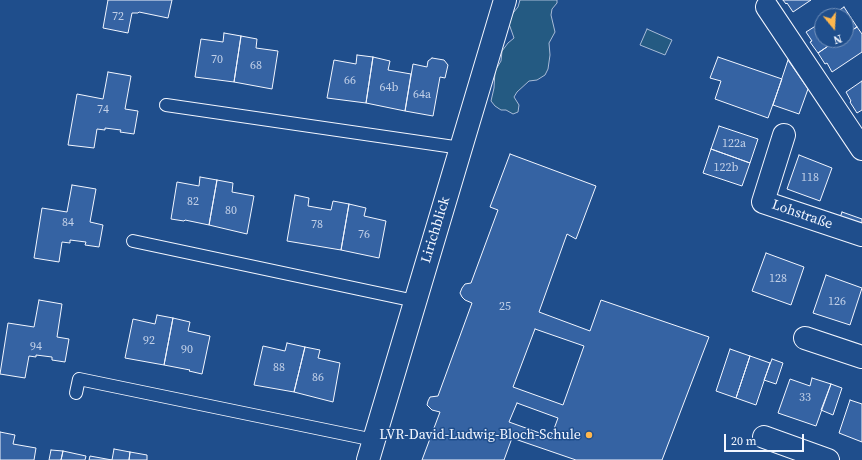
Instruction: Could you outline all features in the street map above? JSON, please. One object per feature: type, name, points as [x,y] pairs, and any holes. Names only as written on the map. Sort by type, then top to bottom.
[{"type":"street","name":"Lirichblick","points":[[371,450],[504,0]]},
{"type":"street","points":[[767,7],[862,149]]},
{"type":"street","name":"Lohstraße","points":[[784,135],[763,202],[862,236]]},
{"type":"street","points":[[805,338],[862,357]]},
{"type":"street","points":[[764,437],[828,460]]},
{"type":"lane","points":[[166,105],[460,148]]},
{"type":"lane","points":[[133,241],[415,301]]},
{"type":"lane","points":[[76,393],[79,379],[371,450]]},
{"type":"shaded area","points":[[520,0],[557,0],[557,3],[552,9],[551,15],[555,32],[549,43],[550,55],[548,69],[545,75],[537,80],[529,81],[517,92],[514,97],[519,105],[518,112],[513,114],[506,110],[501,110],[491,101],[494,88],[495,71],[501,61],[502,51],[514,38],[508,21],[518,7]]},
{"type":"shaded area","points":[[647,29],[672,40],[665,55],[640,45]]},
{"type":"building","points":[[108,0],[172,0],[168,18],[139,12],[132,13],[128,33],[103,28]]},
{"type":"building","points":[[783,0],[811,0],[793,12]]},
{"type":"building","points":[[814,27],[814,48],[810,42],[812,41],[806,32]]},
{"type":"building","points":[[857,27],[862,34],[862,52],[832,72],[827,63],[825,64],[818,53],[825,48],[854,48],[854,29]]},
{"type":"building","points":[[224,33],[241,36],[234,82],[195,77],[201,39],[223,42]]},
{"type":"building","points":[[241,36],[257,39],[256,48],[278,51],[272,89],[234,82]]},
{"type":"building","points":[[814,48],[825,48],[818,53]]},
{"type":"building","points":[[357,55],[373,57],[366,103],[327,98],[334,60],[356,64]]},
{"type":"building","points":[[373,57],[390,61],[388,70],[411,74],[405,111],[366,103]]},
{"type":"building","points":[[718,57],[782,79],[768,118],[715,99],[721,81],[710,78]]},
{"type":"building","points":[[432,58],[444,60],[448,65],[445,78],[440,77],[433,116],[405,111],[413,64],[427,67],[428,61]]},
{"type":"building","points":[[788,60],[808,89],[799,114],[773,105]]},
{"type":"building","points":[[108,72],[131,76],[125,109],[138,111],[134,134],[120,132],[121,130],[105,128],[105,130],[97,129],[94,148],[68,145],[77,94],[103,99]]},
{"type":"building","points":[[862,81],[862,110],[857,113],[846,92]]},
{"type":"building","points":[[719,126],[758,139],[750,163],[711,149]]},
{"type":"building","points":[[711,149],[750,163],[742,186],[703,173]]},
{"type":"building","points":[[510,154],[596,186],[576,239],[567,234],[539,312],[590,331],[601,300],[709,337],[662,460],[576,460],[512,438],[504,460],[422,460],[440,412],[432,410],[427,405],[428,401],[430,397],[438,396],[472,303],[465,300],[460,293],[465,284],[471,283],[498,210],[490,207]],"holes":[[[535,329],[584,346],[563,405],[513,387]],[[517,403],[558,418],[551,437],[509,422]]]},
{"type":"building","points":[[799,155],[832,168],[820,201],[787,189]]},
{"type":"building","points":[[200,177],[217,180],[209,225],[171,219],[177,182],[199,186]]},
{"type":"building","points":[[217,180],[233,183],[232,192],[254,196],[247,234],[209,225]]},
{"type":"building","points":[[72,185],[96,189],[90,222],[103,225],[99,247],[85,245],[86,242],[70,240],[70,243],[62,242],[59,262],[34,258],[42,208],[67,212]]},
{"type":"building","points":[[295,195],[309,198],[308,206],[331,210],[333,201],[349,204],[341,250],[287,241]]},
{"type":"building","points":[[349,204],[366,208],[364,216],[386,221],[379,258],[341,250]]},
{"type":"building","points":[[842,212],[862,219],[862,232],[838,223]]},
{"type":"building","points":[[766,253],[804,267],[791,305],[752,291]]},
{"type":"building","points":[[826,275],[862,288],[850,325],[813,313]]},
{"type":"building","points":[[39,300],[62,304],[57,337],[69,339],[65,362],[52,360],[52,357],[36,355],[36,357],[29,356],[25,378],[0,374],[8,323],[34,327]]},
{"type":"building","points":[[157,315],[173,318],[164,365],[125,358],[133,319],[155,324]]},
{"type":"building","points":[[173,318],[190,322],[188,331],[210,336],[202,374],[164,365]]},
{"type":"building","points":[[287,343],[305,347],[294,392],[254,385],[263,346],[285,351]]},
{"type":"building","points":[[305,347],[320,350],[318,358],[340,363],[333,402],[294,392]]},
{"type":"building","points":[[730,349],[750,356],[736,398],[716,391]]},
{"type":"building","points":[[750,356],[770,363],[756,405],[736,398]]},
{"type":"building","points":[[772,359],[783,363],[776,384],[764,380]]},
{"type":"building","points":[[812,378],[831,384],[816,426],[778,413],[790,379],[810,386]]},
{"type":"building","points":[[831,384],[842,388],[833,415],[821,410]]},
{"type":"building","points":[[850,400],[862,404],[862,442],[839,433]]},
{"type":"building","points":[[0,432],[15,435],[13,444],[36,448],[34,460],[0,460]]},
{"type":"building","points":[[114,449],[130,452],[129,460],[112,460]]},
{"type":"building","points":[[51,450],[63,451],[61,460],[49,460]]},
{"type":"building","points":[[63,451],[86,456],[85,460],[61,460]]},
{"type":"building","points":[[130,452],[147,455],[147,460],[129,460]]},
{"type":"building","points":[[90,456],[112,460],[89,460]]},
{"type":"place","name":"LVR-David-Ludwig-Bloch-Schule","points":[[589,435]]}]
